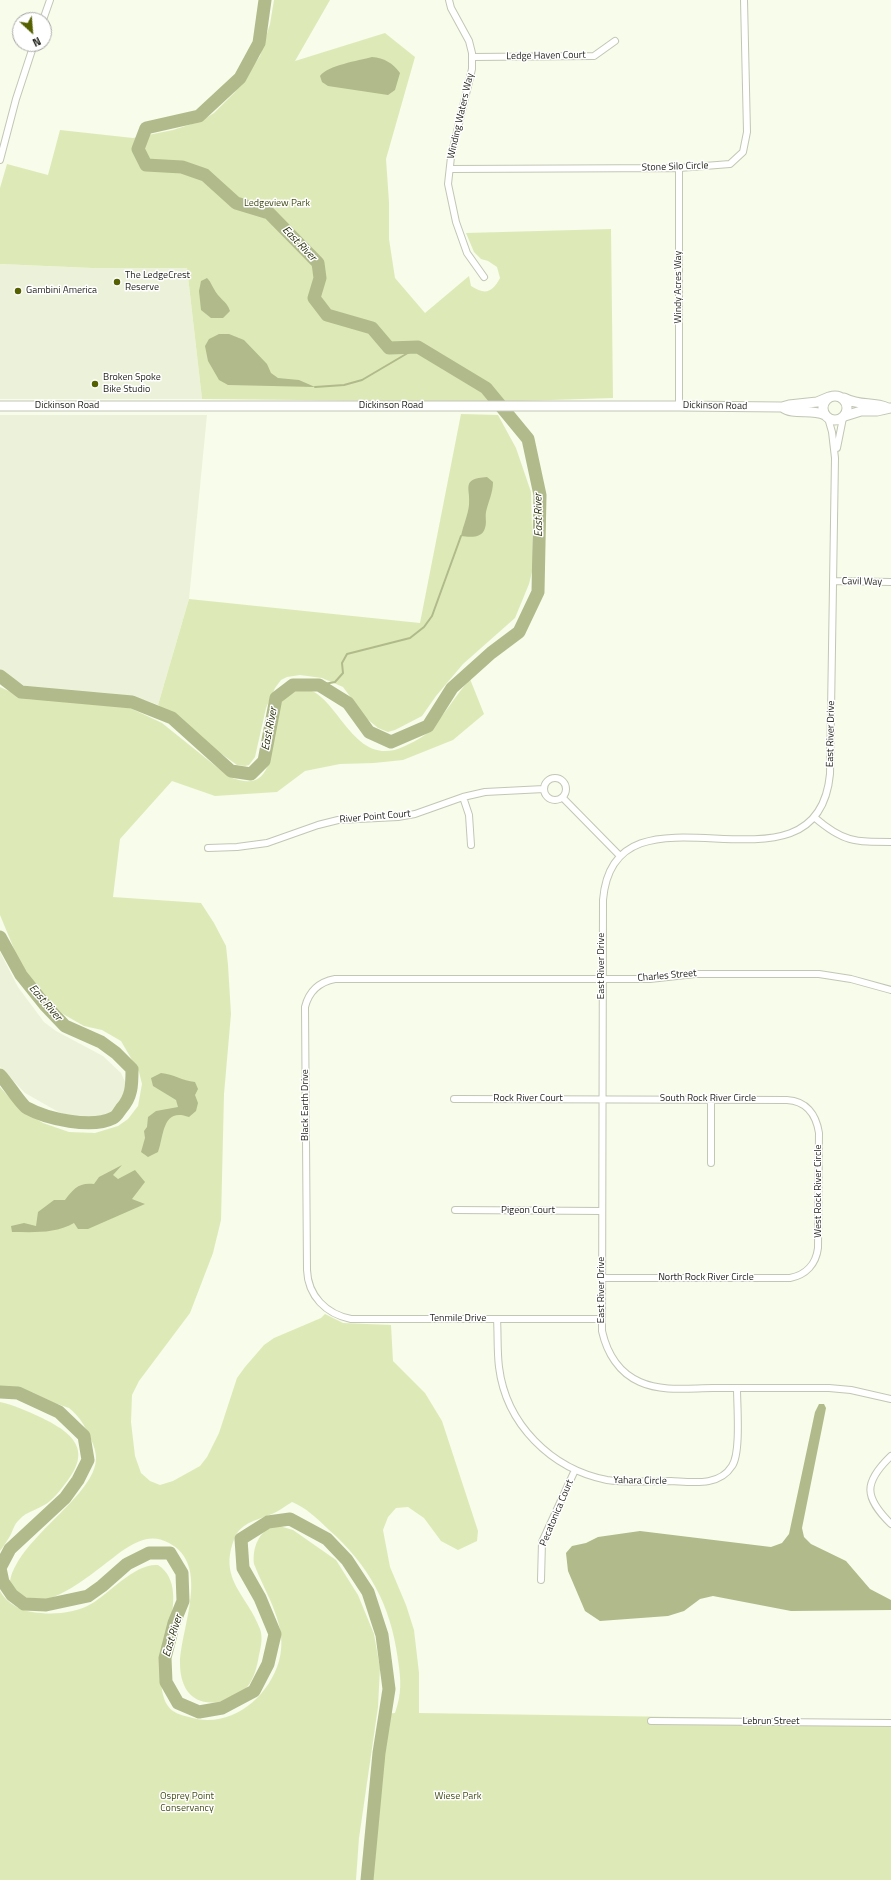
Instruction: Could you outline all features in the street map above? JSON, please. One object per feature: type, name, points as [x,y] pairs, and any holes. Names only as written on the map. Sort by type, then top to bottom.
[{"type":"street","points":[[46,12],[50,0]]},
{"type":"street","name":"Winding Waters Way","points":[[449,0],[451,8],[469,41],[472,57],[472,69],[450,157],[448,184],[456,222],[467,253],[484,277]]},
{"type":"street","name":"Stone Silo Circle","points":[[450,169],[679,168],[730,164],[743,152],[747,132],[744,0]]},
{"type":"street","name":"Ledge Haven Court","points":[[472,57],[594,56],[615,41]]},
{"type":"street","points":[[0,160],[16,99],[31,52]]},
{"type":"street","name":"Windy Acres Way","points":[[679,168],[679,406]]},
{"type":"street","points":[[838,395],[858,404],[879,404],[890,408],[877,412],[861,412],[836,420],[827,416],[823,407],[829,397],[838,395]]},
{"type":"street","name":"Dickinson Road","points":[[0,406],[679,406],[782,408],[788,405],[817,402],[829,397]]},
{"type":"street","points":[[842,397],[848,405],[844,417]]},
{"type":"street","name":"Dickinson Road","points":[[782,408],[788,412],[814,411],[827,416]]},
{"type":"street","name":"East River Drive","points":[[827,416],[832,432],[835,458],[830,774],[826,797],[814,817],[796,832],[774,838],[650,840],[631,846],[612,865],[604,883],[602,979],[602,1319],[604,1341],[614,1360],[622,1370],[640,1382],[659,1388],[829,1388],[851,1390],[891,1399]]},
{"type":"street","name":"East River Drive","points":[[835,458],[844,417]]},
{"type":"street","name":"Cavil Way","points":[[833,581],[891,582]]},
{"type":"street","points":[[552,778],[561,779],[566,783],[567,792],[563,798],[555,801],[548,798],[544,789],[546,782],[552,778]]},
{"type":"street","name":"River Point Court","points":[[208,848],[237,847],[267,843],[318,825],[338,820],[398,817],[415,814],[463,797],[498,790],[544,789]]},
{"type":"street","points":[[463,797],[469,815],[471,845]]},
{"type":"street","points":[[563,798],[620,856]]},
{"type":"street","points":[[814,817],[830,831],[850,840],[862,842],[891,842]]},
{"type":"street","name":"Charles Street","points":[[393,979],[661,979],[695,974],[819,974],[851,979],[891,990]]},
{"type":"street","name":"Black Earth Drive","points":[[320,1302],[309,1285],[307,1270],[305,1007],[309,995],[314,989],[329,980],[393,979]]},
{"type":"street","name":"Rock River Court","points":[[454,1099],[602,1099]]},
{"type":"street","name":"South Rock River Circle","points":[[602,1099],[792,1100],[805,1106],[811,1111]]},
{"type":"street","points":[[711,1099],[711,1163]]},
{"type":"street","name":"West Rock River Circle","points":[[808,1269],[815,1260],[818,1248],[819,1132],[818,1124],[811,1111]]},
{"type":"street","name":"Pigeon Court","points":[[455,1210],[602,1211]]},
{"type":"street","name":"North Rock River Circle","points":[[602,1278],[790,1278],[802,1274],[808,1269]]},
{"type":"street","name":"Tenmile Drive","points":[[320,1302],[329,1311],[351,1318],[602,1319]]},
{"type":"street","name":"Yahara Circle","points":[[498,1319],[499,1368],[504,1393],[520,1424],[541,1448],[551,1456],[575,1470],[592,1476],[622,1481],[706,1482],[717,1479],[728,1471],[733,1465],[737,1453],[737,1388]]},
{"type":"street","points":[[891,1456],[877,1471],[870,1491],[876,1509],[891,1524]]},
{"type":"street","name":"Pecatonica Court","points":[[541,1580],[542,1542],[575,1470]]},
{"type":"street","name":"Lebrun Street","points":[[652,1721],[891,1723]]},
{"type":"shaded area","points":[[372,57],[388,62],[400,73],[395,90],[388,95],[328,86],[322,82],[320,76],[324,72],[336,66]]},
{"type":"shaded area","points":[[0,264],[92,268],[187,268],[202,399],[0,399]]},
{"type":"shaded area","points":[[207,278],[229,308],[230,311],[223,318],[211,318],[201,310],[199,291],[201,281]]},
{"type":"shaded area","points":[[219,334],[229,334],[244,340],[267,364],[271,373],[278,378],[299,380],[315,387],[228,385],[219,380],[208,361],[205,346],[209,339]]},
{"type":"shaded area","points":[[0,415],[207,415],[189,599],[158,705],[141,699],[106,693],[30,689],[0,671]]},
{"type":"shaded area","points":[[487,477],[493,482],[493,486],[486,512],[485,528],[478,536],[461,536],[468,509],[468,489],[470,482],[479,478]]},
{"type":"shaded area","points":[[0,952],[18,987],[44,1022],[56,1031],[103,1056],[121,1073],[128,1088],[125,1098],[115,1111],[109,1115],[92,1118],[62,1114],[25,1093],[0,1067]]},
{"type":"shaded area","points":[[161,1073],[195,1082],[198,1089],[195,1095],[198,1103],[196,1111],[189,1117],[180,1115],[169,1119],[163,1131],[158,1152],[148,1157],[141,1152],[148,1117],[156,1111],[178,1107],[176,1100],[153,1086],[151,1078]]},
{"type":"shaded area","points":[[122,1165],[113,1175],[118,1179],[135,1170],[145,1182],[132,1199],[145,1204],[88,1229],[78,1229],[74,1223],[67,1227],[52,1231],[12,1232],[11,1226],[24,1223],[36,1226],[38,1212],[54,1200],[65,1200],[80,1185],[94,1184],[99,1177]]},
{"type":"shaded area","points":[[819,1404],[824,1404],[826,1408],[802,1528],[804,1537],[811,1544],[846,1561],[870,1589],[891,1600],[891,1610],[791,1611],[713,1596],[700,1599],[684,1611],[668,1616],[600,1621],[585,1611],[568,1571],[566,1553],[572,1546],[586,1543],[598,1537],[640,1531],[771,1547],[782,1543],[789,1534],[815,1412]]},
{"type":"green space","name":"Ledgeview Park","points":[[274,0],[330,0],[295,61],[385,33],[415,57],[386,159],[389,202],[389,239],[395,278],[425,313],[469,276],[471,286],[480,291],[488,291],[494,287],[500,278],[497,267],[488,261],[481,259],[474,252],[466,233],[611,229],[613,398],[491,402],[202,399],[187,268],[92,268],[0,264],[0,188],[7,164],[48,175],[60,130],[133,138],[173,130],[201,121],[214,113],[235,92],[260,56],[270,24]]},
{"type":"green space","points":[[461,414],[498,415],[516,448],[531,492],[533,568],[529,584],[515,618],[463,664],[436,696],[422,716],[388,732],[378,728],[366,718],[343,687],[322,678],[300,675],[287,677],[281,680],[275,688],[266,708],[255,757],[249,765],[245,766],[237,765],[216,750],[192,729],[158,705],[189,599],[420,623]]},
{"type":"green space","name":"Wiese Park","points":[[470,679],[484,714],[453,740],[403,760],[340,764],[305,771],[277,792],[215,796],[172,781],[120,839],[113,897],[201,903],[226,946],[231,1014],[224,1094],[221,1220],[213,1253],[190,1313],[139,1381],[132,1395],[131,1422],[135,1456],[141,1473],[150,1481],[160,1485],[173,1481],[200,1466],[207,1457],[219,1433],[237,1378],[264,1345],[274,1338],[321,1318],[325,1314],[343,1323],[391,1325],[393,1361],[425,1393],[442,1421],[478,1531],[477,1541],[458,1550],[441,1541],[424,1518],[408,1507],[396,1508],[388,1517],[383,1530],[390,1567],[406,1605],[414,1630],[419,1673],[419,1713],[743,1718],[743,1726],[891,1726],[891,1880],[363,1880],[380,1714],[395,1713],[400,1693],[399,1667],[395,1640],[390,1621],[376,1587],[355,1557],[316,1517],[292,1502],[275,1513],[246,1525],[235,1537],[230,1552],[232,1576],[236,1586],[255,1617],[261,1632],[261,1642],[252,1680],[243,1692],[229,1700],[219,1702],[201,1701],[194,1698],[189,1693],[182,1680],[180,1663],[191,1598],[191,1581],[189,1566],[182,1553],[169,1543],[163,1540],[146,1539],[136,1543],[125,1549],[83,1581],[49,1599],[33,1601],[20,1596],[10,1581],[16,1565],[27,1549],[84,1487],[93,1472],[96,1458],[94,1446],[85,1427],[69,1408],[0,1386],[0,1087],[19,1108],[43,1123],[69,1132],[95,1133],[118,1126],[128,1119],[138,1106],[142,1084],[139,1072],[121,1041],[102,1030],[84,1026],[63,1014],[34,985],[19,961],[0,915],[0,687],[26,699],[92,702],[128,707],[162,723],[228,776],[242,781],[253,781],[261,777],[270,760],[276,714],[279,706],[283,700],[296,690],[312,691],[324,700],[357,739],[371,748],[386,751],[405,746],[426,734],[434,726]]},
{"type":"green space","points":[[0,1402],[25,1410],[51,1422],[60,1428],[74,1441],[78,1449],[78,1458],[75,1468],[68,1480],[53,1499],[22,1517],[16,1523],[10,1536],[0,1551]]},
{"type":"green space","name":"Osprey Point Conservancy","points":[[276,1525],[293,1530],[336,1560],[358,1595],[374,1634],[380,1668],[378,1707],[359,1838],[356,1880],[0,1880],[0,1591],[9,1602],[27,1611],[39,1613],[69,1612],[91,1604],[140,1569],[158,1565],[169,1577],[173,1593],[172,1611],[162,1672],[162,1690],[168,1706],[175,1712],[186,1716],[204,1720],[218,1719],[232,1715],[245,1708],[256,1699],[266,1688],[274,1675],[279,1661],[281,1636],[279,1624],[270,1599],[254,1564],[254,1552],[258,1540],[265,1531]]},
{"type":"waterway","name":"East River","points":[[0,676],[21,692],[132,702],[172,718],[231,771],[251,774],[264,761],[276,698],[293,685],[319,685],[348,703],[369,732],[391,742],[428,726],[452,688],[491,653],[519,632],[538,592],[540,495],[528,439],[486,388],[418,347],[389,348],[372,328],[327,315],[314,298],[320,278],[318,263],[269,213],[236,203],[205,175],[182,167],[146,165],[138,149],[146,128],[199,116],[240,78],[259,43],[265,0]]},
{"type":"waterway","points":[[315,387],[344,385],[362,380],[418,347]]},
{"type":"waterway","points":[[319,685],[335,682],[343,673],[342,663],[347,654],[410,638],[424,627],[432,616],[461,536]]},
{"type":"waterway","name":"East River","points":[[0,937],[21,975],[45,1005],[65,1026],[101,1042],[116,1053],[132,1069],[132,1080],[131,1090],[127,1100],[114,1117],[94,1123],[82,1123],[57,1119],[27,1108],[21,1103],[0,1075]]},
{"type":"waterway","name":"East River","points":[[0,1392],[18,1393],[59,1412],[84,1436],[88,1460],[78,1480],[65,1498],[10,1549],[0,1568],[3,1582],[12,1595],[24,1604],[46,1605],[88,1596],[127,1564],[149,1553],[170,1553],[182,1573],[183,1601],[174,1623],[165,1658],[166,1682],[178,1703],[199,1712],[222,1708],[254,1691],[268,1664],[275,1634],[260,1598],[243,1568],[241,1539],[268,1522],[290,1519],[327,1539],[347,1560],[368,1592],[382,1635],[389,1689],[379,1753],[367,1880]]},
{"type":"place","name":"The LedgeCrest Reserve","points":[[117,282]]},
{"type":"place","name":"Gambini America","points":[[18,291]]},
{"type":"place","name":"Broken Spoke Bike Studio","points":[[95,384]]}]
